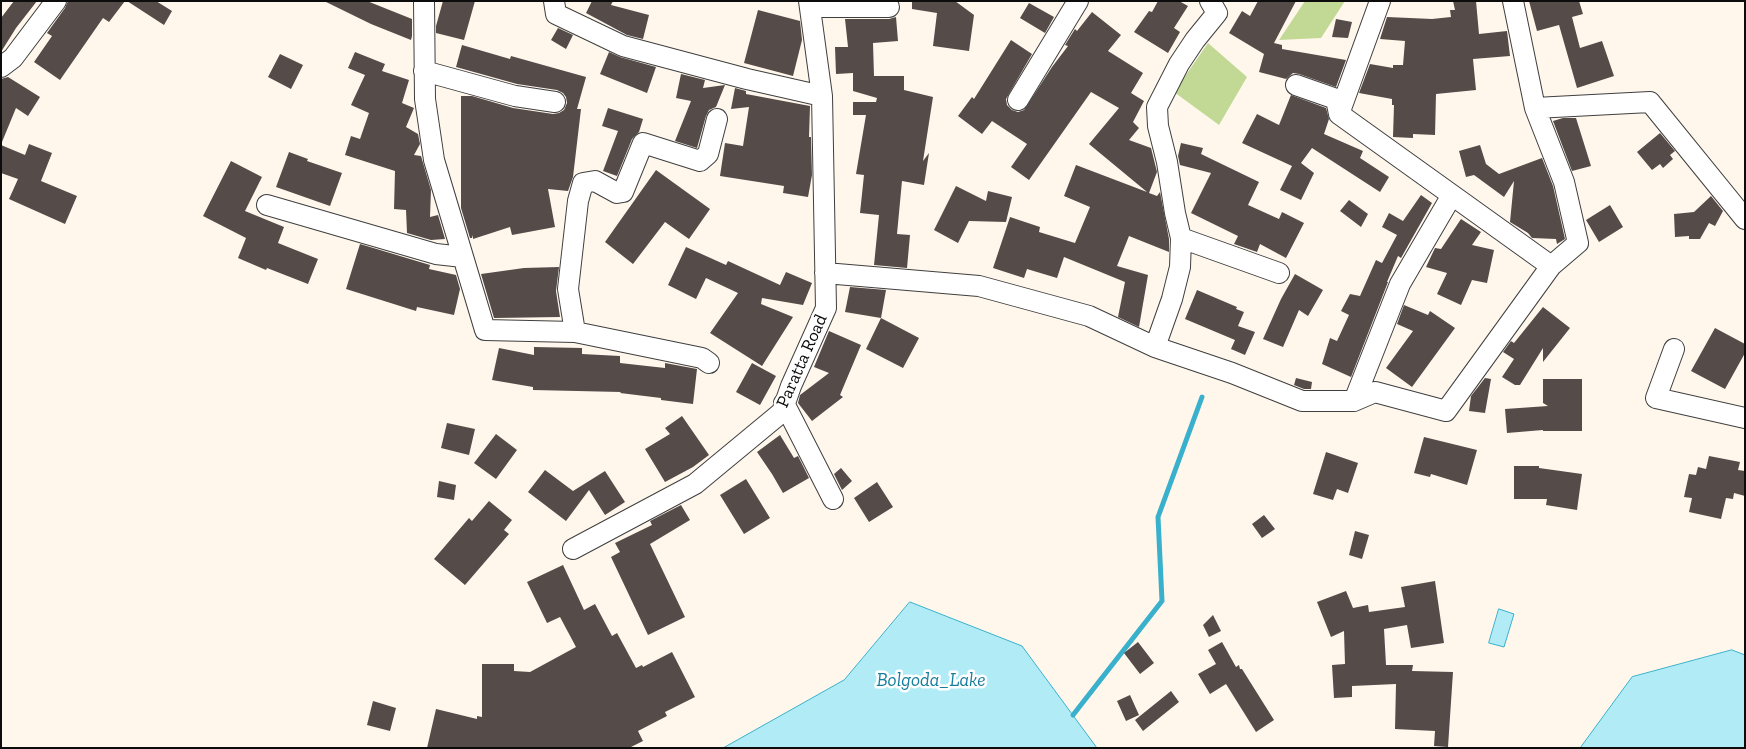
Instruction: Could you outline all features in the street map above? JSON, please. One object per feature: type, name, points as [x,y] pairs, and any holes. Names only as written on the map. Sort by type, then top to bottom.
[{"type":"street","points":[[1,67],[13,58],[56,1]]},
{"type":"street","points":[[424,1],[425,99],[434,160],[485,330],[575,332],[702,358],[709,363]]},
{"type":"street","points":[[554,1],[556,14],[623,46],[747,79],[822,96]]},
{"type":"street","points":[[1018,100],[1078,1]]},
{"type":"street","points":[[1155,347],[1172,299],[1178,275],[1181,238],[1158,126],[1157,107],[1184,56],[1217,13],[1210,1]]},
{"type":"street","points":[[1338,114],[1380,1]]},
{"type":"street","points":[[825,273],[979,286],[1089,316],[1155,347],[1302,401],[1354,401],[1375,392],[1446,411],[1551,266],[1578,243],[1564,182],[1535,108],[1514,2]]},
{"type":"street","points":[[809,4],[889,7]]},
{"type":"street","name":"Paratta Road","points":[[572,549],[695,484],[782,412],[784,403],[826,308],[822,96],[809,4]]},
{"type":"street","points":[[424,71],[515,96],[554,102]]},
{"type":"street","points":[[1296,85],[1336,99],[1338,114],[1551,266]]},
{"type":"street","points":[[1535,108],[1650,102],[1745,219]]},
{"type":"street","points":[[575,332],[568,289],[578,201],[583,183],[595,181],[617,193],[624,192],[643,143],[700,161],[708,154],[717,119]]},
{"type":"street","points":[[1354,401],[1400,284],[1452,195]]},
{"type":"street","points":[[267,205],[436,254],[463,257]]},
{"type":"street","points":[[1181,238],[1279,272]]},
{"type":"street","points":[[1674,349],[1656,398],[1745,418]]},
{"type":"street","points":[[784,403],[834,499]]},
{"type":"green space","points":[[1305,1],[1345,1],[1321,38],[1279,40]]},
{"type":"green space","points":[[1208,43],[1247,77],[1219,125],[1174,92]]},
{"type":"water","name":"Bolgoda_Lake","points":[[910,602],[1022,646],[1097,748],[723,748],[844,680]]},
{"type":"water","points":[[1499,609],[1514,614],[1504,647],[1489,643]]},
{"type":"water","points":[[1732,650],[1745,655],[1745,748],[1580,748],[1632,677]]},
{"type":"building","points":[[14,1],[37,1],[16,28],[1,52],[1,18]]},
{"type":"building","points":[[68,1],[125,1],[109,22],[103,18],[60,80],[34,62],[52,36],[47,33]]},
{"type":"building","points":[[127,1],[156,1],[172,11],[164,25]]},
{"type":"building","points":[[324,1],[367,1],[412,19],[411,40],[371,24]]},
{"type":"building","points":[[443,1],[475,1],[464,40],[436,33]]},
{"type":"building","points":[[592,1],[613,1],[611,5],[649,15],[643,39],[627,35],[586,13]]},
{"type":"building","points":[[912,1],[955,1],[974,15],[969,51],[933,46],[937,13],[912,9]]},
{"type":"building","points":[[1158,1],[1179,1],[1188,6],[1174,28],[1180,32],[1168,53],[1134,32],[1149,11],[1152,12]]},
{"type":"building","points":[[1258,1],[1296,1],[1274,43],[1282,45],[1282,49],[1346,60],[1336,87],[1299,74],[1293,73],[1286,79],[1259,72],[1264,54],[1229,33],[1242,11],[1250,16]]},
{"type":"building","points":[[1453,1],[1476,1],[1479,34],[1507,31],[1510,56],[1473,59],[1476,90],[1436,94],[1435,135],[1413,134],[1413,138],[1393,137],[1394,105],[1392,105],[1392,99],[1359,93],[1370,64],[1393,68],[1393,65],[1403,65],[1405,41],[1380,39],[1387,17],[1432,19],[1451,17],[1450,10],[1455,10]]},
{"type":"building","points":[[1529,1],[1579,1],[1583,14],[1572,17],[1580,48],[1602,41],[1614,76],[1577,88],[1559,25],[1537,31]]},
{"type":"building","points":[[1029,3],[1054,17],[1045,33],[1020,18]]},
{"type":"building","points":[[758,10],[800,21],[802,40],[793,76],[744,63]]},
{"type":"building","points":[[1092,12],[1121,35],[1108,51],[1143,73],[1131,93],[1144,101],[1133,122],[1139,128],[1129,140],[1151,148],[1157,172],[1149,193],[1157,196],[1160,192],[1169,239],[1169,252],[1129,236],[1117,266],[1148,275],[1139,327],[1118,317],[1125,282],[1064,257],[1057,278],[1027,269],[1024,278],[993,268],[1010,217],[1040,227],[1039,232],[1075,243],[1090,207],[1064,196],[1076,165],[1147,192],[1089,144],[1119,108],[1091,92],[1029,180],[1011,167],[1027,144],[992,121],[982,134],[958,116],[972,97],[974,99],[1011,40],[1032,54],[1006,99],[1007,105],[1012,110],[1018,112],[1024,110],[1068,46],[1065,45],[1075,29],[1077,31]]},
{"type":"building","points":[[896,17],[898,41],[873,43],[874,76],[904,76],[904,90],[933,97],[923,161],[929,153],[924,185],[902,181],[897,234],[910,235],[907,268],[874,265],[879,215],[860,213],[864,175],[856,174],[866,115],[853,115],[853,102],[876,102],[877,98],[853,91],[853,73],[836,74],[835,47],[848,47],[845,19],[889,19]]},
{"type":"building","points":[[1336,19],[1352,22],[1348,38],[1332,37]]},
{"type":"building","points":[[558,28],[573,35],[566,49],[551,40]]},
{"type":"building","points":[[462,45],[510,59],[511,56],[586,77],[577,109],[581,109],[573,177],[568,191],[548,189],[555,227],[512,235],[510,227],[473,239],[473,235],[470,238],[461,208],[461,96],[472,96],[513,108],[553,114],[564,110],[567,103],[563,93],[557,90],[517,84],[456,67]]},
{"type":"building","points":[[355,52],[385,64],[382,71],[409,80],[402,103],[414,108],[406,127],[418,134],[420,144],[414,155],[421,156],[431,190],[430,217],[438,215],[445,239],[431,240],[407,233],[406,210],[394,209],[395,171],[345,155],[351,136],[360,139],[369,113],[351,105],[365,75],[348,68]]},
{"type":"building","points":[[609,52],[656,67],[647,93],[600,74]]},
{"type":"building","points":[[280,54],[303,65],[291,89],[268,77]]},
{"type":"building","points":[[681,74],[705,80],[703,88],[725,85],[716,107],[709,110],[706,116],[697,148],[675,141],[691,101],[676,98]]},
{"type":"building","points":[[8,77],[40,97],[28,116],[16,108],[2,142],[1,79]]},
{"type":"building","points":[[735,88],[746,91],[746,94],[810,106],[809,137],[811,137],[812,175],[808,197],[783,193],[784,186],[720,176],[725,143],[743,146],[749,107],[731,109]]},
{"type":"building","points":[[1291,95],[1326,108],[1329,119],[1324,134],[1363,151],[1360,158],[1389,177],[1380,192],[1312,148],[1301,163],[1314,173],[1301,200],[1280,190],[1292,166],[1242,143],[1257,114],[1279,125]]},
{"type":"building","points":[[608,108],[643,119],[639,132],[632,139],[617,176],[603,171],[618,131],[602,126]]},
{"type":"building","points":[[1563,118],[1576,118],[1591,166],[1572,171],[1553,121]]},
{"type":"building","points":[[1660,133],[1675,151],[1670,155],[1673,159],[1663,168],[1660,164],[1652,170],[1637,152]]},
{"type":"building","points":[[1181,143],[1203,148],[1201,154],[1259,182],[1248,205],[1279,219],[1282,212],[1304,223],[1286,258],[1260,244],[1257,252],[1234,244],[1238,236],[1191,213],[1211,173],[1180,165],[1178,156]]},
{"type":"building","points":[[29,144],[52,153],[41,181],[77,196],[65,224],[9,199],[18,179],[1,173],[1,145],[25,155]]},
{"type":"building","points":[[1480,145],[1486,164],[1499,174],[1542,158],[1553,186],[1565,239],[1557,244],[1556,239],[1532,238],[1528,233],[1510,222],[1514,181],[1504,197],[1474,175],[1466,177],[1459,151]]},
{"type":"building","points":[[289,152],[308,159],[307,161],[342,173],[330,206],[276,187]]},
{"type":"building","points":[[231,161],[262,177],[245,211],[284,227],[278,243],[318,259],[308,284],[238,258],[246,238],[203,216]]},
{"type":"building","points":[[656,170],[710,209],[689,239],[665,222],[633,264],[605,242]]},
{"type":"building","points":[[956,186],[986,201],[988,191],[1012,197],[1006,222],[969,221],[958,243],[934,230]]},
{"type":"building","points":[[1421,195],[1432,203],[1401,258],[1398,256],[1351,377],[1322,364],[1330,338],[1337,341],[1349,315],[1341,311],[1350,294],[1360,296],[1376,260],[1382,263],[1397,235],[1382,227],[1389,213],[1403,221]]},
{"type":"building","points":[[1711,196],[1723,211],[1715,226],[1709,223],[1700,239],[1689,239],[1689,236],[1675,237],[1674,214],[1694,212]]},
{"type":"building","points":[[1349,200],[1368,214],[1361,227],[1340,211]]},
{"type":"building","points":[[1610,205],[1623,227],[1599,242],[1586,220]]},
{"type":"building","points":[[1461,219],[1481,232],[1472,245],[1494,250],[1487,283],[1472,280],[1461,305],[1437,294],[1447,273],[1426,267],[1435,248],[1441,249]]},
{"type":"building","points":[[360,244],[430,265],[429,269],[456,275],[460,289],[454,315],[417,307],[416,311],[346,289]]},
{"type":"building","points":[[686,247],[726,265],[728,261],[780,285],[786,272],[812,283],[803,305],[762,298],[761,304],[793,317],[762,366],[710,333],[738,293],[706,278],[696,299],[668,285]]},
{"type":"building","points":[[559,267],[556,291],[560,317],[494,318],[481,274],[524,268]]},
{"type":"building","points":[[1295,274],[1323,290],[1308,316],[1299,310],[1283,347],[1263,339],[1281,299]]},
{"type":"building","points":[[850,287],[886,290],[881,318],[845,312]]},
{"type":"building","points":[[1197,290],[1237,307],[1236,309],[1244,312],[1238,326],[1255,332],[1245,355],[1231,349],[1235,340],[1185,319]]},
{"type":"building","points":[[1404,305],[1428,315],[1430,311],[1455,328],[1412,387],[1386,368],[1413,331],[1397,324]]},
{"type":"building","points":[[1543,307],[1570,328],[1543,362],[1543,348],[1520,385],[1515,385],[1502,377],[1514,359],[1503,352],[1511,341],[1514,343]]},
{"type":"building","points":[[881,318],[919,338],[903,368],[866,349]]},
{"type":"building","points":[[1715,328],[1745,344],[1745,353],[1725,389],[1691,371]]},
{"type":"building","points":[[829,331],[861,345],[840,395],[843,397],[812,421],[798,403],[800,395],[829,373],[814,367]]},
{"type":"building","points":[[534,347],[582,348],[582,354],[620,356],[620,363],[665,368],[665,363],[697,369],[693,404],[621,392],[533,390],[533,387],[492,380],[499,348],[534,355]]},
{"type":"building","points":[[752,363],[776,376],[760,405],[736,392]]},
{"type":"building","points":[[1296,378],[1312,382],[1311,389],[1304,389],[1294,385]]},
{"type":"building","points":[[1485,378],[1491,379],[1485,413],[1469,411],[1471,396]]},
{"type":"building","points":[[1543,379],[1582,379],[1582,431],[1543,430],[1507,433],[1505,409],[1548,406],[1543,403]]},
{"type":"building","points":[[682,416],[709,455],[693,467],[665,482],[645,449],[670,434],[665,428]]},
{"type":"building","points":[[447,423],[475,429],[469,455],[441,448]]},
{"type":"building","points":[[496,434],[517,450],[496,479],[474,463]]},
{"type":"building","points":[[780,435],[794,458],[798,456],[809,478],[783,493],[757,452]]},
{"type":"building","points":[[1424,437],[1477,450],[1467,485],[1431,474],[1430,477],[1414,473]]},
{"type":"building","points":[[1326,452],[1358,463],[1348,493],[1337,489],[1333,500],[1313,494]]},
{"type":"building","points":[[1709,456],[1740,462],[1738,470],[1745,471],[1745,496],[1734,493],[1733,499],[1726,498],[1721,519],[1689,512],[1692,498],[1684,497],[1689,474],[1696,475],[1698,467],[1706,469]]},
{"type":"building","points":[[1514,466],[1539,466],[1539,468],[1582,474],[1577,510],[1546,505],[1547,499],[1514,499]]},
{"type":"building","points":[[841,468],[852,481],[842,490],[834,474]]},
{"type":"building","points":[[545,470],[573,491],[605,471],[625,502],[605,515],[589,490],[566,521],[528,492]]},
{"type":"building","points":[[746,479],[770,518],[744,534],[720,495]]},
{"type":"building","points":[[439,481],[456,485],[454,500],[437,497]]},
{"type":"building","points":[[877,482],[893,507],[869,522],[854,498]]},
{"type":"building","points":[[489,501],[512,520],[504,530],[509,534],[465,585],[434,559],[469,518],[472,521]]},
{"type":"building","points":[[681,505],[690,520],[650,544],[685,617],[648,635],[611,557],[620,552],[615,543],[652,525],[650,521]]},
{"type":"building","points":[[1264,515],[1275,529],[1262,538],[1252,524]]},
{"type":"building","points":[[1355,531],[1369,535],[1362,559],[1349,555]]},
{"type":"building","points":[[563,565],[584,610],[595,604],[612,636],[617,633],[636,668],[642,665],[643,667],[672,652],[695,697],[665,712],[667,716],[638,731],[643,741],[629,748],[427,748],[436,709],[477,719],[477,716],[482,717],[482,664],[514,664],[514,671],[530,672],[576,647],[560,617],[547,623],[527,582]]},
{"type":"building","points":[[1435,581],[1444,643],[1411,648],[1407,625],[1384,629],[1386,665],[1413,665],[1412,671],[1453,672],[1448,747],[1434,746],[1435,731],[1395,729],[1396,684],[1352,686],[1352,697],[1334,698],[1332,665],[1345,664],[1344,631],[1331,637],[1317,602],[1346,591],[1353,608],[1368,605],[1369,612],[1405,607],[1401,587]]},
{"type":"building","points":[[1213,615],[1221,631],[1209,637],[1203,625]]},
{"type":"building","points":[[1138,642],[1154,663],[1140,674],[1124,653]]},
{"type":"building","points":[[1222,642],[1236,667],[1239,665],[1240,669],[1242,669],[1274,720],[1256,732],[1226,684],[1210,694],[1198,674],[1216,664],[1208,650]]},
{"type":"building","points":[[1171,691],[1179,702],[1143,731],[1135,720]]},
{"type":"building","points":[[1130,695],[1139,715],[1126,721],[1117,701]]},
{"type":"building","points":[[373,701],[396,708],[390,731],[367,725]]},
{"type":"waterway","points":[[1073,715],[1162,601],[1158,517],[1202,397]]}]
